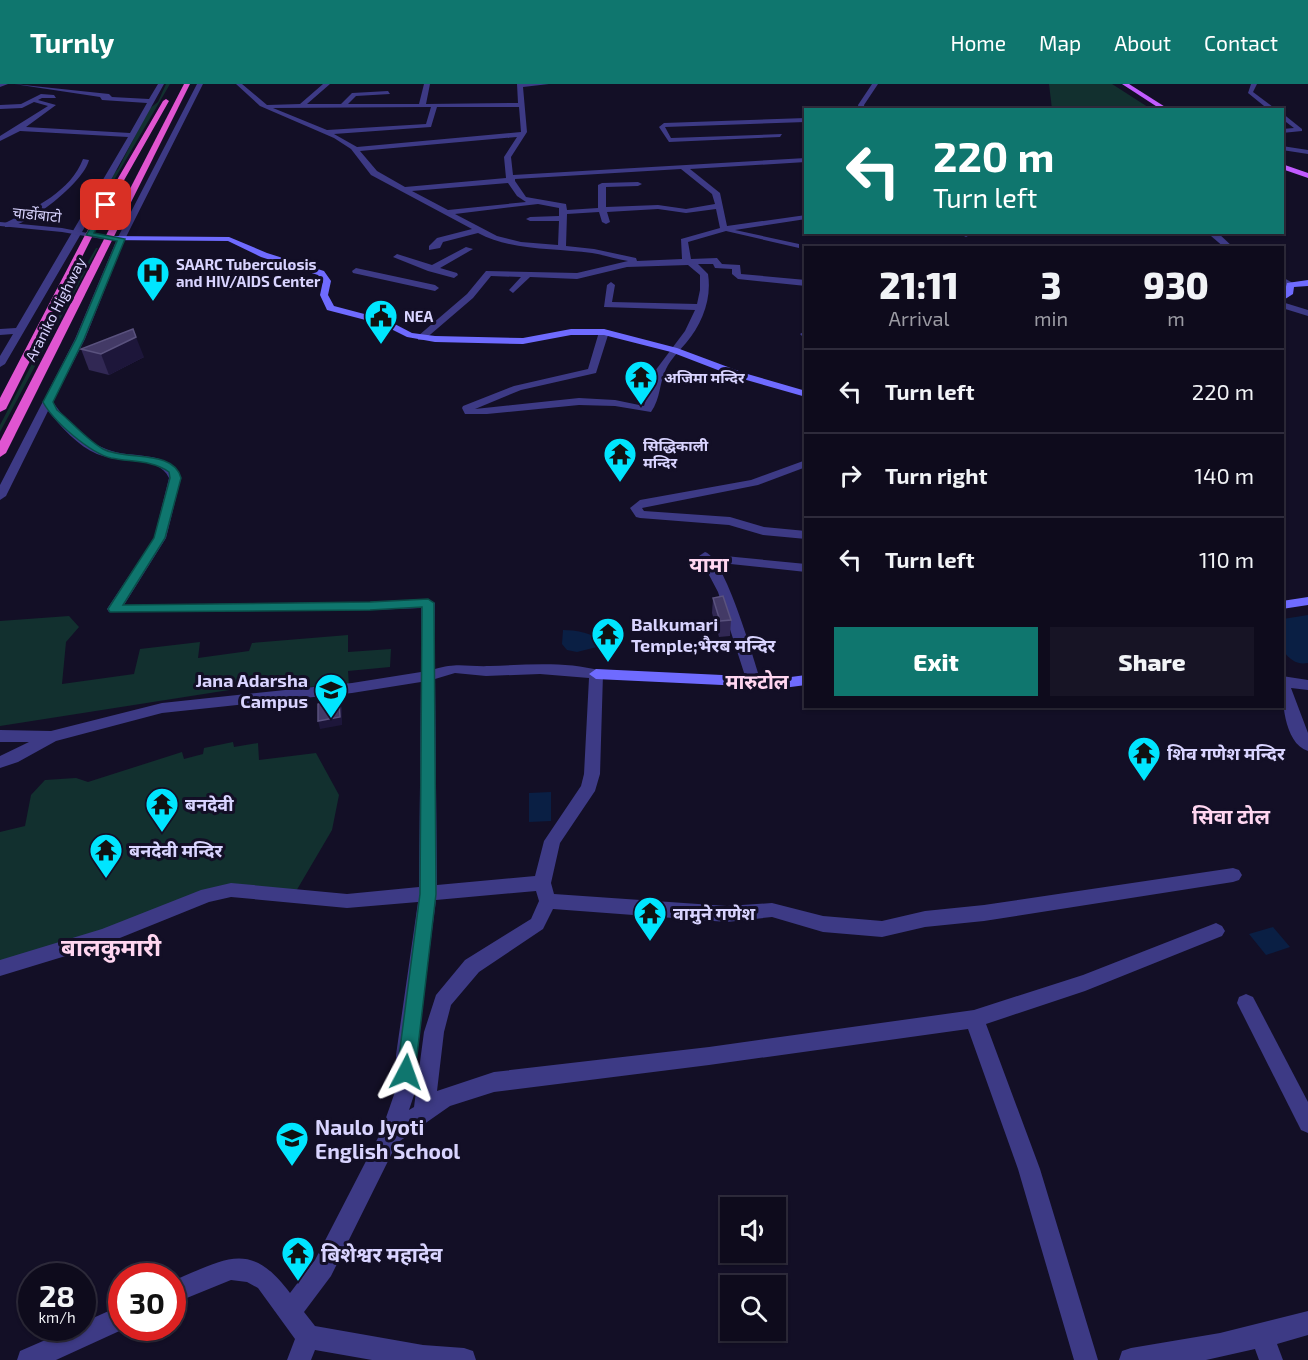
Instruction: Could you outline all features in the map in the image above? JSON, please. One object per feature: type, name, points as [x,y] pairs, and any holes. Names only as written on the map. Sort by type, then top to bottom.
[{"type":"highway","name":"Araniko Highway","points":[[0,453],[187,84]]},
{"type":"highway","name":"Araniko Highway","points":[[0,409],[89,235],[170,93]]},
{"type":"main road","points":[[1125,84],[1164,108]]},
{"type":"main road","points":[[1284,167],[1308,176]]},
{"type":"main road","points":[[108,238],[233,240],[270,258],[321,273],[327,280],[324,295],[330,308],[384,322],[421,338],[523,341],[571,332],[604,333],[674,350],[740,375],[804,393]]},
{"type":"main road","points":[[1284,296],[1290,292],[1286,282],[1308,283]]},
{"type":"main road","points":[[1284,605],[1308,601]]},
{"type":"main road","points":[[596,674],[783,683],[804,680]]},
{"type":"street","points":[[0,85],[5,84]]},
{"type":"street","points":[[17,84],[151,101]]},
{"type":"street","points":[[0,364],[78,232],[161,84]]},
{"type":"street","points":[[0,496],[80,339],[121,239],[200,84]]},
{"type":"street","points":[[239,84],[250,98],[264,106],[302,124],[327,132],[355,149],[374,173],[494,238],[521,244],[602,253],[642,262]]},
{"type":"street","points":[[302,105],[327,84]]},
{"type":"street","points":[[422,106],[427,84]]},
{"type":"street","points":[[541,203],[524,199],[511,178],[507,166],[509,153],[522,135],[523,105],[520,84],[546,84]]},
{"type":"street","points":[[862,108],[861,105],[875,84]]},
{"type":"street","points":[[1254,84],[1250,92],[1271,108]]},
{"type":"street","points":[[0,107],[22,106],[45,96],[101,96],[107,89]]},
{"type":"street","points":[[343,105],[354,94],[388,93]]},
{"type":"street","points":[[0,139],[19,129],[53,105],[31,102]]},
{"type":"street","points":[[264,106],[523,105]]},
{"type":"street","points":[[327,132],[429,126],[434,106]]},
{"type":"street","points":[[1284,117],[1300,130],[1284,131]]},
{"type":"street","points":[[400,119],[409,119],[406,127]]},
{"type":"street","points":[[780,135],[669,140],[662,127],[664,125],[733,121],[804,120]]},
{"type":"street","points":[[19,129],[132,135]]},
{"type":"street","points":[[355,149],[522,135]]},
{"type":"street","points":[[1284,148],[1308,152]]},
{"type":"street","points":[[4,225],[59,194],[82,173],[86,164],[85,160]]},
{"type":"street","points":[[406,189],[511,178],[804,160]]},
{"type":"street","points":[[683,167],[716,193],[724,230]]},
{"type":"street","points":[[606,222],[602,210],[602,185],[638,184]]},
{"type":"street","points":[[448,212],[541,203],[561,204],[564,215],[562,248]]},
{"type":"street","points":[[530,219],[602,210],[658,207],[686,211],[720,206]]},
{"type":"street","points":[[604,333],[591,372],[518,388],[466,408],[469,411],[482,412],[550,404],[613,402],[647,410],[656,397],[658,377],[674,350],[685,338],[705,295],[704,274],[688,262],[684,241],[724,230],[804,217]]},
{"type":"street","name":"चार्डोबाटो","points":[[4,225],[78,232],[108,238]]},
{"type":"street","points":[[432,248],[437,246],[440,240],[478,230]]},
{"type":"street","points":[[724,230],[796,246]]},
{"type":"street","points":[[1214,234],[1228,246]]},
{"type":"street","points":[[431,268],[469,249]]},
{"type":"street","points":[[397,257],[454,275]]},
{"type":"street","points":[[421,338],[470,296],[489,273],[577,276],[642,262],[717,261],[718,266],[737,267],[735,274],[738,276],[804,283]]},
{"type":"street","points":[[356,271],[435,288]]},
{"type":"street","points":[[513,290],[528,274]]},
{"type":"street","points":[[611,285],[607,305],[701,307]]},
{"type":"street","points":[[1284,307],[1308,313]]},
{"type":"street","points":[[0,332],[19,330]]},
{"type":"street","points":[[48,402],[53,412],[99,451],[111,455],[155,461],[174,471],[175,478],[160,538],[114,609],[370,606],[428,603],[428,894],[406,1055],[405,1089],[390,1136],[323,1268],[289,1313]]},
{"type":"street","points":[[804,464],[754,483],[640,504],[636,508],[640,513],[730,521],[763,531],[804,536]]},
{"type":"street","points":[[705,556],[724,592],[754,682]]},
{"type":"street","points":[[725,560],[804,568]]},
{"type":"street","points":[[0,762],[13,758],[51,737],[162,708],[262,695],[352,688],[455,668],[540,669],[596,674],[592,774],[589,787],[552,841],[542,883],[548,901],[537,924],[472,966],[443,1001],[434,1032],[424,1111]]},
{"type":"street","points":[[1284,682],[1308,685]]},
{"type":"street","points":[[1284,690],[1297,729],[1306,740]]},
{"type":"street","points":[[0,736],[51,737]]},
{"type":"street","points":[[548,901],[727,914],[772,910],[823,924],[882,929],[925,919],[984,913],[1233,875]]},
{"type":"street","points":[[0,968],[105,936],[207,895],[231,890],[347,901],[542,883]]},
{"type":"street","points":[[390,1136],[444,1098],[494,1082],[975,1019],[1085,983],[1216,931]]},
{"type":"street","points":[[1245,1003],[1308,1123]]},
{"type":"street","points":[[975,1019],[1029,1168],[1086,1360]]},
{"type":"street","points":[[186,1287],[231,1269],[250,1271],[266,1280],[308,1337],[422,1358],[464,1360]]},
{"type":"street","points":[[29,1360],[108,1323]]},
{"type":"street","points":[[1131,1360],[1263,1337],[1308,1323]]},
{"type":"street","points":[[299,1360],[308,1337]]},
{"type":"street","points":[[1263,1337],[1271,1360]]},
{"type":"green space","points":[[166,84],[170,84],[89,223],[149,109],[158,102]]},
{"type":"green space","points":[[1049,84],[1112,84],[1149,108],[1052,108]]},
{"type":"green space","points":[[98,248],[0,432],[0,425],[58,314]]},
{"type":"green space","points":[[69,616],[79,627],[66,642],[62,684],[134,674],[140,649],[200,642],[198,658],[249,651],[252,643],[348,635],[348,652],[391,649],[390,667],[348,671],[349,686],[242,688],[0,726],[0,621]]},
{"type":"green space","points":[[233,742],[234,747],[258,743],[259,760],[316,753],[339,795],[332,830],[295,893],[232,885],[106,930],[0,963],[0,832],[25,826],[31,795],[45,780],[76,778],[88,782],[182,752],[184,759],[203,754],[204,748]]},
{"type":"water","points":[[1308,615],[1308,663],[1297,662],[1284,652],[1284,619]]},
{"type":"water","points":[[563,630],[578,631],[593,636],[602,641],[601,646],[577,652],[567,650],[562,644]]},
{"type":"water","points":[[551,792],[551,821],[529,822],[529,793]]},
{"type":"water","points":[[1273,927],[1290,947],[1266,955],[1249,934]]},
{"type":"building","points":[[133,329],[136,337],[101,354],[81,349]]},
{"type":"building","points":[[723,596],[731,620],[720,621],[713,598]]},
{"type":"building","points":[[339,700],[340,717],[318,721],[318,704]]},
{"type":"place","name":"SAARC Tuberculosis and HIV/AIDS Center","points":[[153,302]]},
{"type":"place","name":"NEA","points":[[381,345]]},
{"type":"place","name":"अजिमा मन्दिर","points":[[641,406]]},
{"type":"place","name":"सिद्धिकाली मन्दिर","points":[[620,483]]},
{"type":"place","name":"Balkumari Temple;भैरब मन्दिर","points":[[608,663]]},
{"type":"place","name":"Jana Adarsha Campus","points":[[331,719]]},
{"type":"place","name":"शिव गणेश मन्दिर","points":[[1144,782]]},
{"type":"place","name":"बनदेवी","points":[[162,833]]},
{"type":"place","name":"बनदेवी मन्दिर","points":[[106,879]]},
{"type":"place","name":"वामुने गणेश","points":[[650,942]]},
{"type":"place","name":"Naulo Jyoti English School","points":[[292,1167]]},
{"type":"place","name":"बिशेश्वर महादेव","points":[[298,1282]]},
{"type":"district","name":"यामा","points":[[709,563]]},
{"type":"district","name":"मारुटोल","points":[[757,681]]},
{"type":"district","name":"सिवा टोल","points":[[1231,815]]},
{"type":"district","name":"बालकुमारी","points":[[111,946]]},
{"type":"route","points":[[106,205],[89,235],[121,239],[80,339],[48,402],[53,412],[99,451],[164,463],[174,471],[175,478],[160,538],[114,609],[370,606],[428,603],[428,894],[406,1055],[406,1072]]}]
